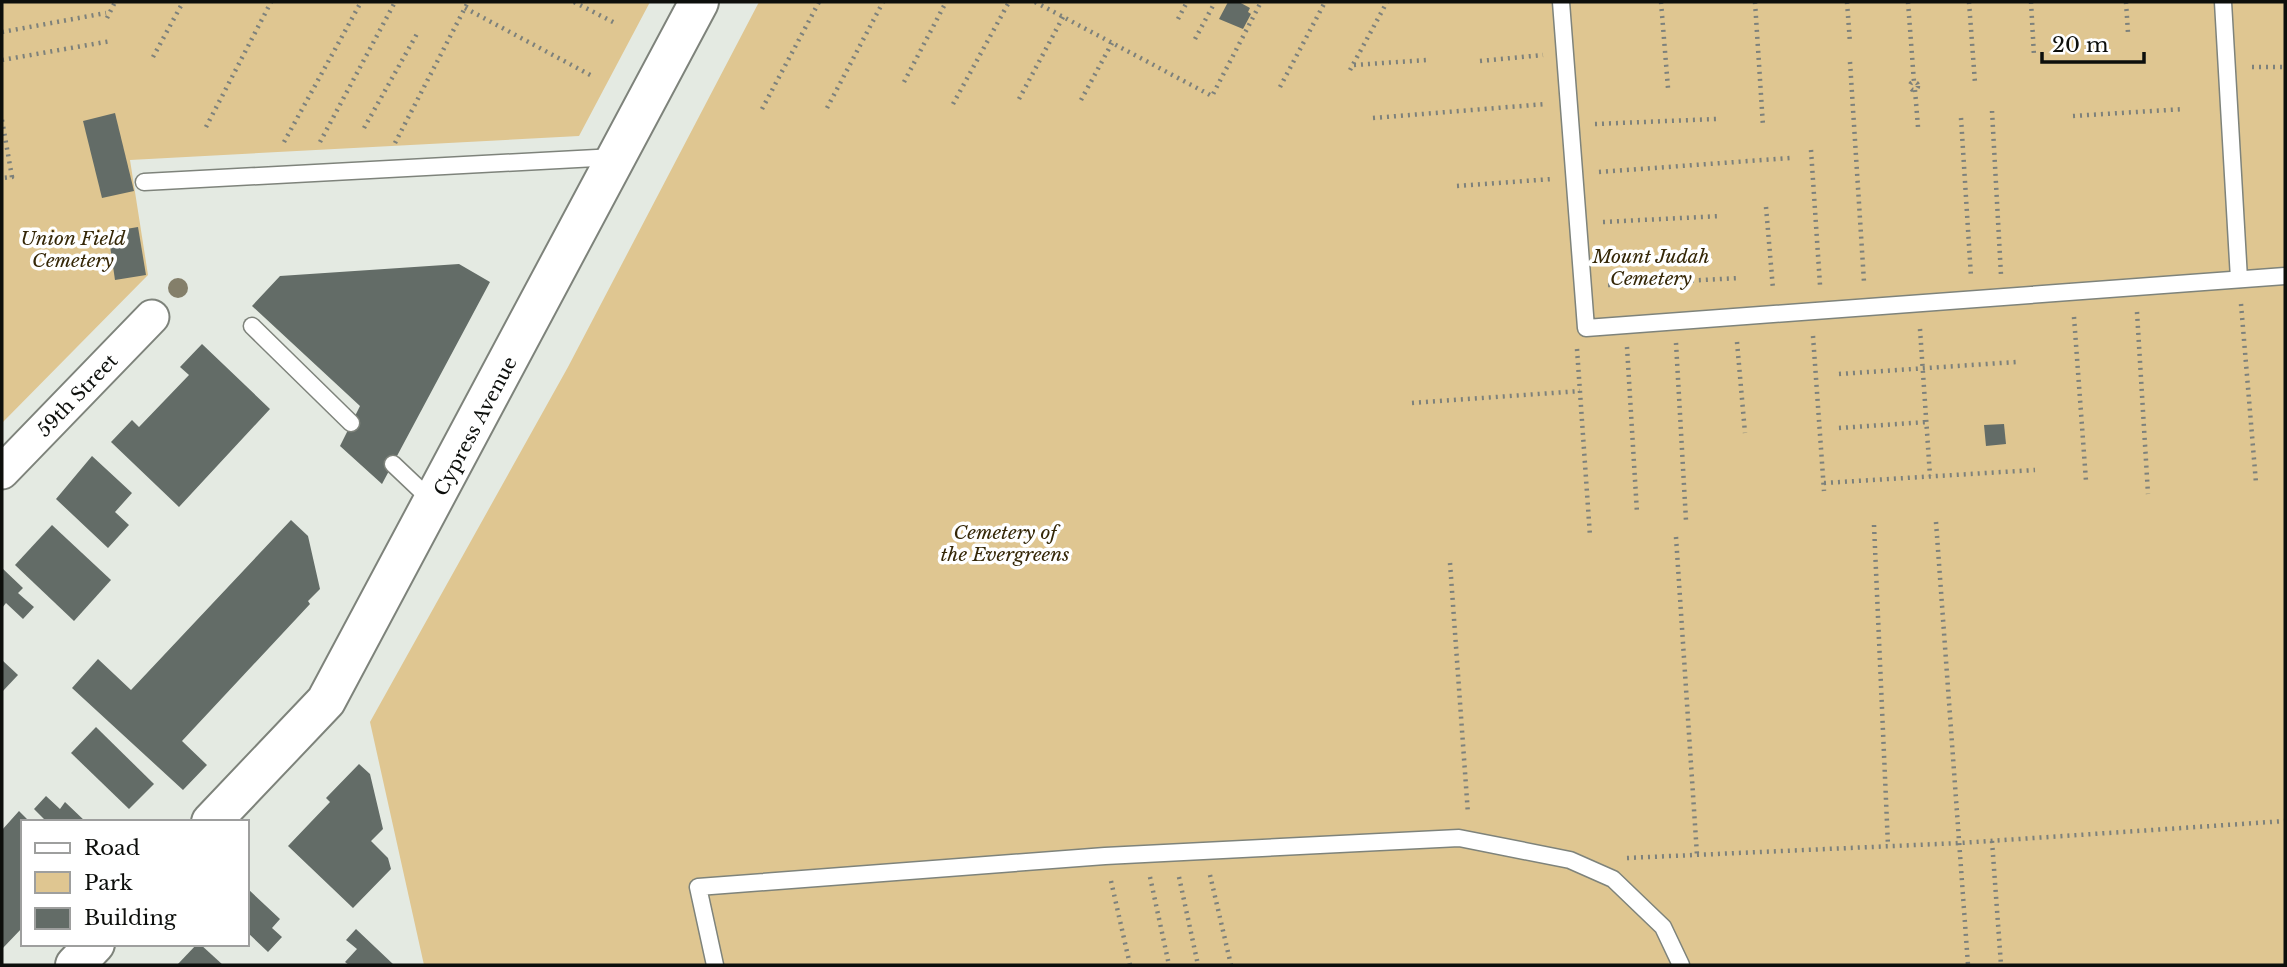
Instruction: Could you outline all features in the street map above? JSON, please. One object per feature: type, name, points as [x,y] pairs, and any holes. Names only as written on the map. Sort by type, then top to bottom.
[{"type":"street","name":"Cypress Avenue","points":[[213,820],[326,701],[699,2]]},
{"type":"street","name":"59th Street","points":[[2,472],[152,317]]},
{"type":"street","points":[[75,965],[93,946]]},
{"type":"lane","points":[[1561,2],[1586,328],[2285,276]]},
{"type":"lane","points":[[2223,2],[2239,279]]},
{"type":"lane","points":[[144,183],[618,156]]},
{"type":"lane","points":[[252,326],[351,423]]},
{"type":"lane","points":[[393,464],[434,503]]},
{"type":"lane","points":[[715,965],[698,887],[1145,853],[1459,838],[1570,860],[1613,879],[1663,927],[1681,965]]},
{"type":"path","points":[[2,32],[106,16],[115,2]]},
{"type":"path","points":[[153,57],[183,2]]},
{"type":"path","points":[[206,127],[271,2]]},
{"type":"path","points":[[284,142],[361,2]]},
{"type":"path","points":[[320,142],[395,2]]},
{"type":"path","points":[[395,144],[468,2]]},
{"type":"path","points":[[574,2],[617,24]]},
{"type":"path","points":[[762,109],[819,2]]},
{"type":"path","points":[[827,108],[883,2]]},
{"type":"path","points":[[904,82],[946,2]]},
{"type":"path","points":[[953,104],[1009,2]]},
{"type":"path","points":[[1035,2],[1212,96],[1261,2]]},
{"type":"path","points":[[1178,19],[1187,2]]},
{"type":"path","points":[[1195,39],[1215,2]]},
{"type":"path","points":[[1280,87],[1325,2]]},
{"type":"path","points":[[1387,2],[1352,68],[1427,60]]},
{"type":"path","points":[[1661,2],[1668,88]]},
{"type":"path","points":[[1755,2],[1763,126]]},
{"type":"path","points":[[1847,2],[1850,43]]},
{"type":"path","points":[[1908,2],[1914,82],[1918,86],[1915,90],[1918,127]]},
{"type":"path","points":[[1969,2],[1975,83]]},
{"type":"path","points":[[2031,2],[2034,56]]},
{"type":"path","points":[[2126,2],[2128,33]]},
{"type":"path","points":[[465,8],[594,77]]},
{"type":"path","points":[[1019,99],[1063,17]]},
{"type":"path","points":[[364,128],[418,32]]},
{"type":"path","points":[[2,60],[111,41]]},
{"type":"path","points":[[1081,100],[1112,43]]},
{"type":"path","points":[[1480,61],[1564,53]]},
{"type":"path","points":[[1850,62],[1866,307]]},
{"type":"path","points":[[2227,68],[2285,66]]},
{"type":"path","points":[[1373,118],[1568,102]]},
{"type":"path","points":[[2073,116],[2184,109]]},
{"type":"path","points":[[1992,111],[2002,297]]},
{"type":"path","points":[[1961,118],[1973,299]]},
{"type":"path","points":[[1570,125],[1716,119]]},
{"type":"path","points":[[2,122],[12,177],[2,178]]},
{"type":"path","points":[[1811,150],[1824,491]]},
{"type":"path","points":[[1457,186],[1790,158]]},
{"type":"path","points":[[1766,207],[1775,314]]},
{"type":"path","points":[[1578,223],[1721,216]]},
{"type":"path","points":[[1582,286],[1739,278]]},
{"type":"path","points":[[2239,279],[2256,483]]},
{"type":"path","points":[[2135,287],[2148,494]]},
{"type":"path","points":[[2072,292],[2086,481]]},
{"type":"path","points":[[1918,303],[1930,477]]},
{"type":"path","points":[[1735,317],[1745,433]]},
{"type":"path","points":[[1674,322],[1686,521]]},
{"type":"path","points":[[1626,326],[1637,513]]},
{"type":"path","points":[[1577,342],[1590,536]]},
{"type":"path","points":[[1839,374],[2016,362]]},
{"type":"path","points":[[1412,403],[1580,391]]},
{"type":"path","points":[[1839,428],[1927,422]]},
{"type":"path","points":[[1824,483],[2035,470]]},
{"type":"path","points":[[1936,522],[1968,965]]},
{"type":"path","points":[[1874,525],[1888,846]]},
{"type":"path","points":[[1676,537],[1698,855]]},
{"type":"path","points":[[1450,563],[1470,840]]},
{"type":"path","points":[[1570,860],[1960,843],[2285,821]]},
{"type":"path","points":[[1992,841],[2001,965]]},
{"type":"path","points":[[1205,850],[1231,965]]},
{"type":"path","points":[[1173,852],[1198,965]]},
{"type":"path","points":[[1145,853],[1169,965]]},
{"type":"path","points":[[1105,856],[1130,965]]},
{"type":"green space","name":"Union Field Cemetery","points":[[2,2],[650,2],[579,136],[130,160],[148,275],[2,423]]},
{"type":"green space","name":"Cemetery of the Evergreens","points":[[759,2],[2285,2],[2285,965],[424,965],[370,722],[568,367]]},
{"type":"building","points":[[1228,2],[1239,2],[1250,8],[1248,12],[1251,14],[1243,29],[1219,19]]},
{"type":"building","points":[[115,113],[134,191],[102,198],[83,121]]},
{"type":"building","points":[[138,227],[146,275],[115,280],[108,232]]},
{"type":"building","points":[[459,264],[490,282],[382,484],[340,446],[360,406],[252,306],[280,276]]},
{"type":"building","points":[[202,344],[270,409],[179,507],[111,442],[132,420],[139,427],[189,375],[180,367]]},
{"type":"building","points":[[2004,424],[2006,444],[1986,446],[1984,425]]},
{"type":"building","points":[[92,456],[132,493],[115,512],[129,525],[108,548],[56,499]]},
{"type":"building","points":[[291,520],[308,536],[320,589],[308,601],[310,604],[182,741],[207,765],[183,790],[72,688],[98,659],[131,690]]},
{"type":"building","points":[[52,525],[111,580],[74,621],[15,565]]},
{"type":"building","points":[[2,568],[23,588],[18,593],[34,607],[23,619],[6,603],[2,608]]},
{"type":"building","points":[[2,660],[18,675],[2,692]]},
{"type":"building","points":[[96,727],[154,784],[129,809],[71,753]]},
{"type":"building","points":[[359,764],[370,774],[383,829],[371,841],[388,858],[391,869],[353,908],[288,846],[330,802],[326,798]]},
{"type":"building","points":[[46,796],[60,809],[65,802],[84,820],[45,820],[34,809]]},
{"type":"building","points":[[19,811],[28,820],[21,820],[21,929],[2,949],[2,830]]},
{"type":"building","points":[[248,889],[280,919],[272,928],[282,937],[268,952],[248,933]]},
{"type":"building","points":[[356,929],[394,965],[349,965],[345,962],[357,949],[346,940]]},
{"type":"building","points":[[195,946],[202,946],[223,965],[177,965]]},
{"type":"park label","name":"Mount Judah Cemetery","points":[[1651,267]]}]
